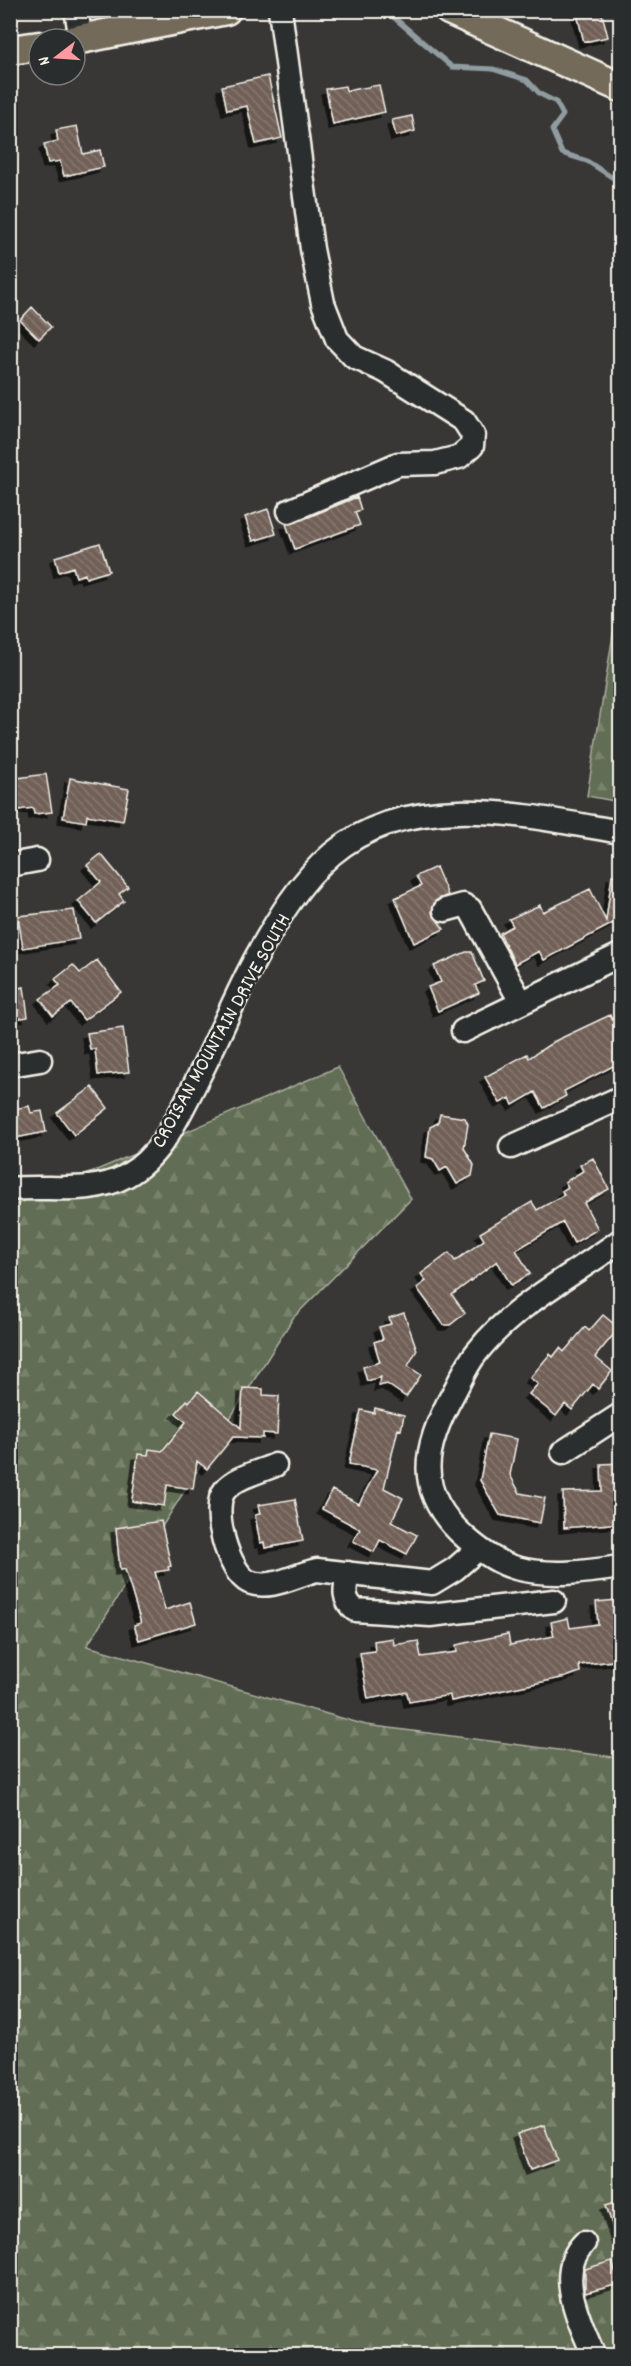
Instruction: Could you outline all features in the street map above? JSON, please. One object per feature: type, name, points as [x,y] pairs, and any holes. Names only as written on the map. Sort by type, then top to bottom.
[{"type":"main road","points":[[87,38],[226,10]]},
{"type":"main road","points":[[449,10],[621,87]]},
{"type":"main road","points":[[10,50],[27,48]]},
{"type":"street","points":[[76,10],[77,27]]},
{"type":"street","points":[[280,10],[312,249],[323,303],[337,339],[354,357],[385,371],[448,409],[464,421],[473,435],[472,446],[459,457],[435,463],[398,464],[289,511]]},
{"type":"street","name":"CROISAN MOUNTAIN DRIVE SOUTH","points":[[10,1189],[97,1186],[127,1176],[154,1153],[183,1107],[237,993],[279,919],[315,871],[352,840],[394,822],[441,813],[469,812],[537,818],[621,832]]},
{"type":"street","points":[[10,865],[37,860]]},
{"type":"street","points":[[445,910],[462,905],[470,909],[521,1002]]},
{"type":"street","points":[[463,1030],[621,955]]},
{"type":"street","points":[[10,1065],[40,1060]]},
{"type":"street","points":[[511,1147],[621,1098]]},
{"type":"street","points":[[621,1241],[515,1314],[495,1331],[475,1354],[437,1423],[429,1449],[427,1471],[432,1493],[454,1528],[478,1549],[515,1568],[537,1572],[621,1567]]},
{"type":"street","points":[[563,1452],[621,1415]]},
{"type":"street","points":[[275,1465],[233,1482],[224,1491],[218,1512],[232,1564],[249,1582],[260,1584],[285,1581],[304,1572],[317,1570],[432,1583],[455,1569],[478,1549]]},
{"type":"street","points":[[348,1573],[345,1591],[347,1603],[355,1610],[430,1615],[554,1601]]},
{"type":"street","points":[[584,2243],[572,2254],[568,2276],[573,2298],[594,2355]]},
{"type":"green space","points":[[620,591],[620,802],[587,796]]},
{"type":"green space","points":[[338,1067],[411,1199],[293,1318],[87,1646],[366,1725],[620,1758],[620,2355],[11,2355],[10,1207]]},
{"type":"building","points":[[576,10],[601,10],[608,37],[584,42]]},
{"type":"building","points":[[268,76],[282,138],[256,144],[247,106],[227,110],[222,86]]},
{"type":"building","points":[[379,85],[385,112],[333,124],[326,89],[345,86],[346,91]]},
{"type":"building","points":[[412,116],[415,131],[396,136],[392,120]]},
{"type":"building","points":[[77,126],[83,154],[100,150],[104,167],[64,176],[60,161],[48,163],[44,144],[58,141],[56,130]]},
{"type":"building","points":[[32,307],[51,327],[39,339],[20,320]]},
{"type":"building","points":[[357,497],[361,510],[355,512],[360,525],[295,549],[286,524],[294,523]]},
{"type":"building","points":[[268,509],[276,534],[253,541],[245,517]]},
{"type":"building","points":[[100,543],[109,571],[86,578],[85,574],[76,577],[73,567],[59,572],[55,557]]},
{"type":"building","points":[[46,774],[52,812],[34,814],[33,808],[10,811],[10,779]]},
{"type":"building","points":[[70,778],[129,789],[123,821],[87,815],[86,822],[63,818]]},
{"type":"building","points":[[101,854],[128,887],[119,894],[124,901],[96,923],[78,901],[101,882],[87,865]]},
{"type":"building","points":[[436,867],[448,895],[435,901],[432,913],[444,929],[414,943],[395,898],[421,886],[416,876]]},
{"type":"building","points":[[612,875],[621,875],[621,919],[544,960],[539,951],[515,964],[500,933],[513,926],[509,919],[540,905],[543,912],[590,889],[606,921]]},
{"type":"building","points":[[74,910],[79,939],[23,948],[18,916]]},
{"type":"building","points":[[466,952],[472,952],[484,981],[475,985],[479,993],[438,1011],[428,987],[441,982],[434,966]]},
{"type":"building","points":[[97,960],[121,992],[84,1020],[71,1003],[53,1016],[40,999],[60,985],[55,979],[73,965],[80,973]]},
{"type":"building","points":[[24,987],[28,1017],[10,1020],[10,990]]},
{"type":"building","points":[[610,1015],[621,1038],[621,1062],[564,1091],[566,1096],[544,1108],[535,1092],[513,1105],[510,1098],[500,1103],[485,1077],[527,1054],[529,1058],[555,1041]]},
{"type":"building","points":[[123,1028],[129,1072],[98,1075],[95,1049],[90,1049],[87,1033]]},
{"type":"building","points":[[92,1087],[108,1108],[74,1135],[57,1113]]},
{"type":"building","points":[[29,1106],[31,1113],[42,1111],[46,1132],[10,1139],[10,1110]]},
{"type":"building","points":[[440,1114],[465,1118],[468,1124],[464,1148],[474,1165],[472,1176],[457,1184],[447,1167],[440,1171],[433,1159],[426,1157],[430,1127],[438,1123]]},
{"type":"building","points":[[593,1158],[609,1189],[584,1203],[598,1229],[574,1243],[563,1222],[516,1250],[530,1274],[511,1285],[497,1261],[452,1295],[465,1313],[450,1325],[444,1325],[417,1288],[426,1281],[421,1274],[449,1253],[455,1261],[484,1240],[480,1233],[532,1202],[537,1210],[564,1195],[562,1191],[568,1187],[565,1182],[583,1171],[580,1165]]},
{"type":"building","points":[[404,1313],[417,1350],[408,1366],[421,1375],[406,1397],[387,1384],[379,1386],[381,1377],[367,1381],[363,1367],[380,1362],[374,1342],[383,1339],[379,1327],[391,1324],[389,1318]]},
{"type":"building","points":[[603,1315],[619,1328],[595,1357],[612,1371],[598,1389],[593,1384],[572,1410],[565,1404],[556,1416],[529,1394],[538,1384],[530,1378],[550,1354],[553,1357],[560,1348],[564,1352],[585,1327],[589,1331]]},
{"type":"building","points":[[243,1388],[263,1389],[263,1395],[279,1396],[277,1434],[263,1433],[263,1438],[233,1437],[207,1469],[197,1461],[193,1489],[167,1485],[164,1506],[132,1501],[138,1454],[148,1455],[149,1449],[162,1451],[186,1422],[176,1413],[187,1400],[189,1402],[198,1391],[241,1428]]},
{"type":"building","points":[[375,1408],[404,1415],[401,1430],[398,1429],[384,1488],[403,1498],[391,1522],[417,1535],[407,1554],[380,1540],[374,1552],[353,1541],[360,1529],[322,1509],[332,1490],[359,1504],[377,1470],[349,1464],[361,1410],[374,1413]]},
{"type":"building","points":[[489,1434],[517,1439],[510,1475],[520,1493],[545,1498],[540,1523],[500,1515],[480,1480]]},
{"type":"building","points":[[621,1463],[621,1523],[564,1528],[563,1492],[602,1491],[601,1464]]},
{"type":"building","points":[[295,1499],[303,1541],[265,1548],[264,1542],[260,1543],[255,1515],[260,1514],[258,1505]]},
{"type":"building","points":[[161,1521],[171,1566],[168,1567],[169,1570],[155,1572],[165,1610],[190,1602],[196,1623],[139,1640],[134,1625],[141,1623],[125,1569],[120,1570],[116,1528]]},
{"type":"building","points":[[617,1600],[621,1660],[579,1665],[580,1672],[566,1677],[451,1701],[450,1695],[409,1702],[407,1692],[368,1699],[360,1653],[375,1651],[374,1641],[393,1638],[394,1645],[418,1641],[421,1657],[457,1652],[456,1645],[508,1634],[510,1645],[554,1636],[551,1622],[568,1618],[570,1628],[598,1624],[596,1602]]},
{"type":"building","points":[[544,2125],[557,2160],[530,2170],[517,2134]]},
{"type":"building","points":[[621,2200],[621,2242],[618,2243],[606,2205]]},
{"type":"building","points":[[612,2261],[619,2284],[585,2293],[585,2269]]},
{"type":"waterway","points":[[320,12],[391,15],[452,67],[493,69],[527,80],[540,94],[556,102],[563,115],[552,130],[562,153],[587,161],[613,178],[620,177]]}]
